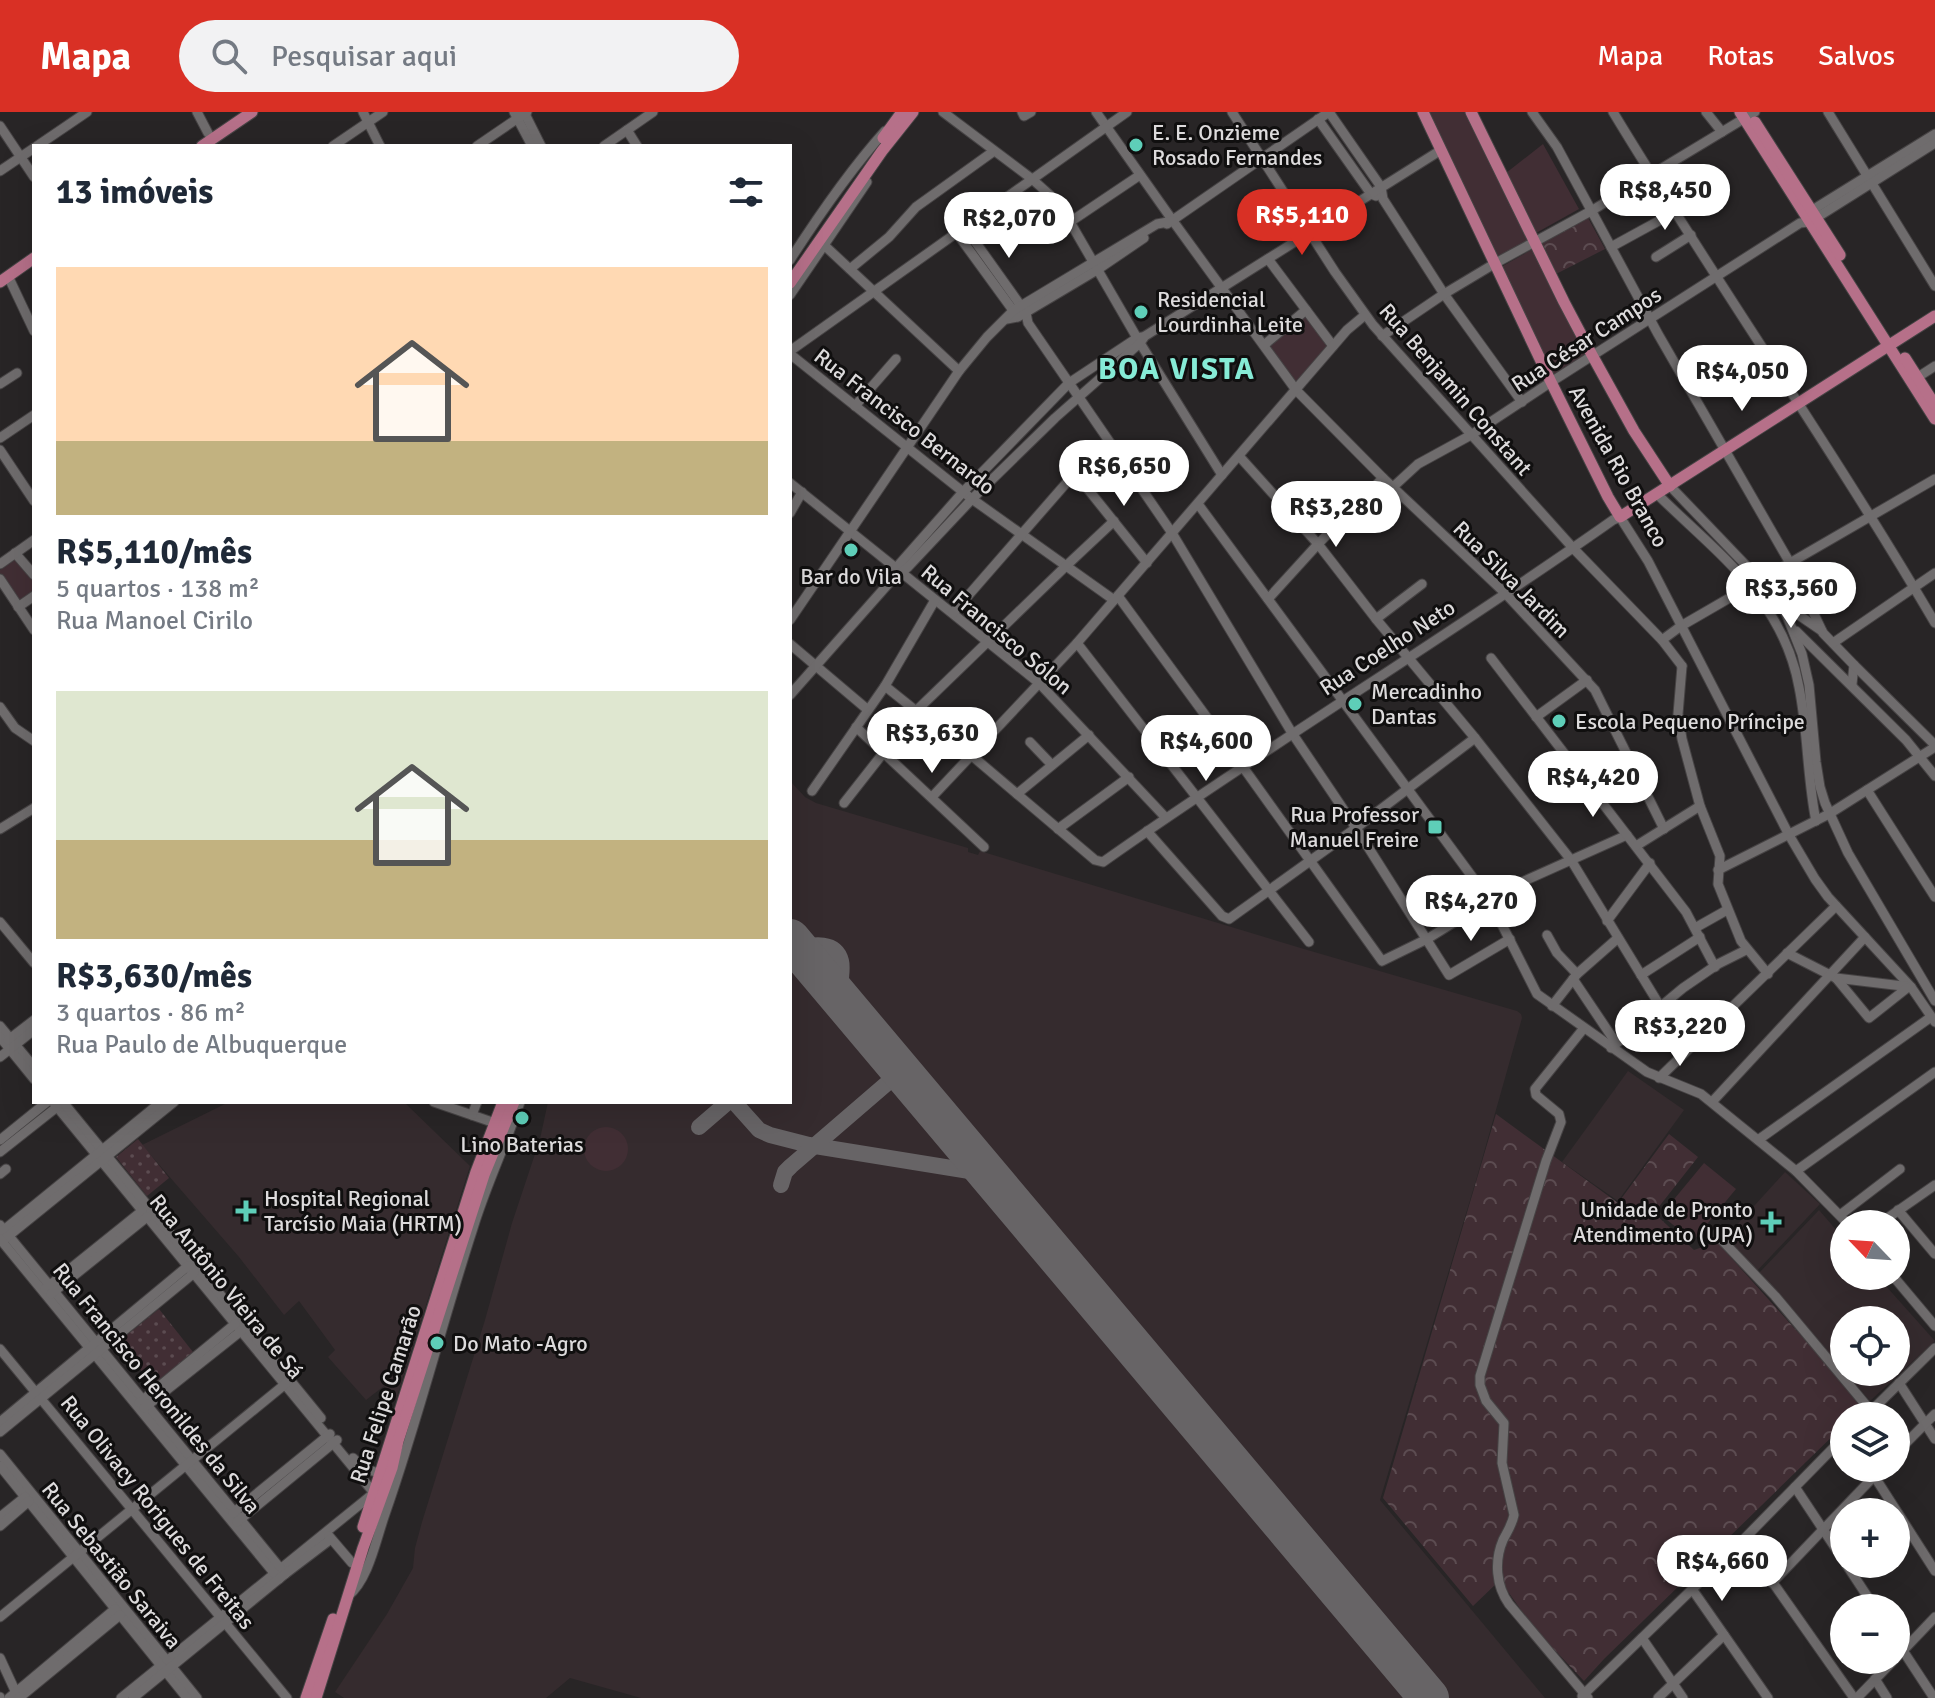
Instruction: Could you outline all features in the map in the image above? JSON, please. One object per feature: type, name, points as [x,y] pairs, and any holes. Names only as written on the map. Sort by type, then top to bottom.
[{"type":"main road","points":[[209,141],[239,112]]},
{"type":"main road","points":[[209,141],[252,112]]},
{"type":"main road","name":"Avenida Rio Branco","points":[[1423,112],[1617,517]]},
{"type":"main road","name":"Avenida Rio Branco","points":[[1471,112],[1592,355],[1668,484]]},
{"type":"main road","points":[[792,270],[906,114]]},
{"type":"main road","points":[[1748,114],[1808,218],[1844,267],[1935,419]]},
{"type":"main road","points":[[792,280],[879,149]]},
{"type":"main road","points":[[3,277],[32,253]]},
{"type":"main road","points":[[3,277],[32,259]]},
{"type":"main road","name":"Rua Coelho Neto","points":[[1617,517],[1935,313]]},
{"type":"main road","points":[[1890,342],[1918,377],[1935,405]]},
{"type":"main road","name":"Rua Coelho Neto","points":[[1617,517],[1657,494],[1668,484]]},
{"type":"main road","name":"Rua Felipe Camarão","points":[[306,1698],[476,1172],[502,1104]]},
{"type":"main road","name":"Rua Felipe Camarão","points":[[316,1698],[479,1190],[516,1104]]},
{"type":"main road","points":[[494,1153],[502,1127],[495,1123]]},
{"type":"main road","points":[[375,1517],[388,1477],[380,1473]]},
{"type":"street","points":[[40,144],[87,112]]},
{"type":"street","points":[[197,112],[209,141]]},
{"type":"street","points":[[363,112],[379,144]]},
{"type":"street","points":[[336,144],[383,112]]},
{"type":"street","points":[[607,144],[653,112]]},
{"type":"street","points":[[943,112],[1051,196],[1070,222],[1222,475]]},
{"type":"street","points":[[1022,112],[1024,116],[1031,112]]},
{"type":"street","name":"Rua Silva Jardim","points":[[1096,112],[1296,390],[1383,478],[1505,593],[1595,690],[1664,829]]},
{"type":"street","points":[[792,352],[1127,112]]},
{"type":"street","name":"Rua Benjamin Constant","points":[[1232,112],[1310,233],[1382,336],[1573,548],[1662,640],[1682,666]]},
{"type":"street","points":[[792,617],[959,371],[1006,319],[1021,314],[1173,221],[1329,112],[1381,187],[1383,199],[1444,294],[1522,402]]},
{"type":"street","points":[[1532,112],[1557,147],[1650,319],[1790,563],[1823,633]]},
{"type":"street","points":[[1613,112],[1870,515],[1935,623]]},
{"type":"street","points":[[1706,112],[1722,132]]},
{"type":"street","points":[[1828,112],[1935,286]]},
{"type":"street","points":[[480,144],[522,114]]},
{"type":"street","points":[[522,114],[531,144]]},
{"type":"street","points":[[522,114],[540,144]]},
{"type":"street","points":[[792,292],[886,155],[906,114]]},
{"type":"street","points":[[792,257],[861,158],[906,114]]},
{"type":"street","points":[[1382,336],[1444,294],[1591,211],[1748,114]]},
{"type":"street","points":[[1318,119],[1371,194],[1383,199]]},
{"type":"street","points":[[0,126],[32,174]]},
{"type":"street","points":[[627,130],[636,144]]},
{"type":"street","name":"Rua César Campos","points":[[1393,487],[1418,464],[1471,435],[1935,134]]},
{"type":"street","name":"Rua César Campos","points":[[1870,179],[1935,143]]},
{"type":"street","points":[[0,171],[32,150]]},
{"type":"street","points":[[792,693],[889,583],[963,492],[1069,383],[1441,150]]},
{"type":"street","points":[[850,269],[889,237],[916,207],[994,151]]},
{"type":"street","points":[[1070,222],[1140,175]]},
{"type":"street","points":[[1611,247],[1675,212]]},
{"type":"street","points":[[960,229],[1172,533],[1292,733],[1449,975],[1510,939]]},
{"type":"street","points":[[1656,257],[1691,235]]},
{"type":"street","points":[[824,245],[959,371]]},
{"type":"street","points":[[1268,259],[1333,346]]},
{"type":"street","points":[[3,277],[32,328]]},
{"type":"street","points":[[1264,345],[1306,310]]},
{"type":"street","points":[[932,797],[1077,643],[1347,330],[1365,315]]},
{"type":"street","points":[[899,570],[1141,339]]},
{"type":"street","name":"Rua Francisco Bernardo","points":[[792,355],[972,499],[1116,598],[1243,766],[1382,961],[1427,939]]},
{"type":"street","points":[[855,406],[896,359]]},
{"type":"street","points":[[1918,377],[1935,366]]},
{"type":"street","points":[[0,384],[17,373]]},
{"type":"street","points":[[0,438],[32,416]]},
{"type":"street","points":[[0,450],[32,498]]},
{"type":"street","points":[[1239,456],[1318,544],[1571,860],[1660,1006]]},
{"type":"street","points":[[953,613],[1075,473],[1147,563]]},
{"type":"street","points":[[1268,599],[1383,478]]},
{"type":"street","points":[[1662,640],[1681,626],[1935,479]]},
{"type":"street","name":"Rua Francisco Sólon","points":[[792,484],[1039,683],[1166,818]]},
{"type":"street","points":[[1668,484],[1756,583],[1792,655],[1800,693],[1816,821]]},
{"type":"street","points":[[792,510],[802,492]]},
{"type":"street","points":[[1657,494],[1756,583],[1823,633],[1935,746],[1829,814],[1718,870]]},
{"type":"street","points":[[1198,504],[1490,901],[1535,990],[1552,1006],[1614,1046],[1631,1062],[1712,1102],[1796,1171],[1835,1210]]},
{"type":"street","name":"Rua Coelho Neto","points":[[1058,829],[1095,860],[1103,862],[1617,517]]},
{"type":"street","name":"Avenida Rio Branco","points":[[1617,517],[1648,561],[1789,835],[1815,879],[1933,1019]]},
{"type":"street","points":[[844,803],[917,710],[1114,521]]},
{"type":"street","points":[[0,564],[32,541]]},
{"type":"street","points":[[15,553],[32,573]]},
{"type":"street","points":[[1833,643],[1935,573]]},
{"type":"street","points":[[0,579],[32,627]]},
{"type":"street","points":[[1376,619],[1422,584]]},
{"type":"street","points":[[18,607],[32,597]]},
{"type":"street","points":[[812,791],[885,686],[935,600]]},
{"type":"street","points":[[1779,601],[1802,654],[1809,685],[1820,787],[1829,814],[1848,853],[1935,1001]]},
{"type":"street","points":[[1792,627],[1852,684],[1935,776]]},
{"type":"street","points":[[1077,643],[1309,942]]},
{"type":"street","points":[[792,646],[868,710]]},
{"type":"street","points":[[1697,656],[1682,666],[1678,714],[1682,739],[1700,806],[1720,856],[1718,884],[1727,910],[1746,950],[1768,974]]},
{"type":"street","points":[[1491,658],[1686,912],[1715,967]]},
{"type":"street","points":[[1852,684],[1854,665]]},
{"type":"street","points":[[1536,717],[1587,680]]},
{"type":"street","points":[[885,686],[1058,829],[1129,777]]},
{"type":"street","points":[[1,710],[15,728],[32,737]]},
{"type":"street","points":[[856,727],[984,847]]},
{"type":"street","points":[[1017,794],[1089,735]]},
{"type":"street","points":[[1147,831],[1222,916],[1229,919],[1475,738]]},
{"type":"street","points":[[1030,742],[1052,765]]},
{"type":"street","points":[[1867,790],[1935,897]]},
{"type":"street","points":[[1636,846],[1700,806]]},
{"type":"street","points":[[0,829],[32,809]]},
{"type":"street","points":[[1427,939],[1513,886],[1627,835]]},
{"type":"street","points":[[1607,921],[1650,863]]},
{"type":"street","points":[[1659,1078],[1836,906]]},
{"type":"street","points":[[1641,975],[1727,910]]},
{"type":"street","points":[[0,922],[32,961]]},
{"type":"street","points":[[1547,935],[1614,1046]]},
{"type":"street","points":[[1712,1102],[1833,976],[1865,937]]},
{"type":"street","points":[[1552,1006],[1575,977],[1618,938]]},
{"type":"street","points":[[1614,1046],[1683,988],[1746,950]]},
{"type":"street","points":[[1787,953],[1833,976],[1909,987]]},
{"type":"street","points":[[1833,976],[1869,1018],[1909,987]]},
{"type":"street","points":[[1758,1140],[1933,1019]]},
{"type":"street","points":[[0,1057],[7,1043],[32,1022]]},
{"type":"street","points":[[0,1026],[7,1043],[32,1076]]},
{"type":"street","points":[[1584,1028],[1535,1089],[1536,1095],[1559,1114],[1561,1122],[1480,1376],[1480,1385],[1490,1409],[1504,1423],[1502,1463],[1514,1515],[1500,1547],[1498,1578],[1509,1604],[1584,1696],[1830,1451]]},
{"type":"street","points":[[7,1043],[32,1031]]},
{"type":"street","points":[[7,1043],[32,1065]]},
{"type":"street","points":[[1796,1171],[1935,1072]]},
{"type":"street","points":[[0,1140],[54,1104]]},
{"type":"street","points":[[0,1152],[54,1104]]},
{"type":"street","name":"Rua Antônio Vieira de Sá","points":[[56,1104],[333,1437],[374,1493]]},
{"type":"street","points":[[440,1104],[495,1123]]},
{"type":"street","points":[[472,1115],[476,1104]]},
{"type":"street","name":"Rua Felipe Camarão","points":[[348,1596],[356,1590],[366,1570],[399,1476],[473,1225],[516,1104]]},
{"type":"street","points":[[2,1235],[156,1107]]},
{"type":"street","name":"Rua Antônio Vieira de Sá","points":[[101,1155],[238,1328],[287,1382]]},
{"type":"street","points":[[1847,1210],[1900,1169]]},
{"type":"street","points":[[1898,1210],[1935,1186]]},
{"type":"street","points":[[49,1291],[145,1214]]},
{"type":"street","points":[[1910,1224],[1935,1254]]},
{"type":"street","points":[[1716,1234],[1775,1296],[1859,1402]]},
{"type":"street","name":"Rua Francisco Heronildes da Silva","points":[[2,1235],[280,1574]]},
{"type":"street","points":[[0,1431],[39,1395],[193,1269]]},
{"type":"street","points":[[1905,1290],[1935,1326]]},
{"type":"street","points":[[142,1405],[238,1328]]},
{"type":"street","points":[[1910,1372],[1935,1348]]},
{"type":"street","name":"Rua Olivacy Rorigues de Freitas","points":[[0,1349],[287,1698]]},
{"type":"street","points":[[0,1617],[287,1382]]},
{"type":"street","points":[[1879,1402],[1896,1386]]},
{"type":"street","points":[[1901,1386],[1935,1439]]},
{"type":"street","points":[[0,1422],[39,1395]]},
{"type":"street","points":[[1910,1439],[1935,1414]]},
{"type":"street","points":[[234,1518],[333,1437]]},
{"type":"street","name":"Rua Antônio Vieira de Sá","points":[[333,1437],[364,1469],[380,1473]]},
{"type":"street","name":"Rua Sebastião Saraiva","points":[[0,1454],[76,1555]]},
{"type":"street","name":"Rua Sebastião Saraiva","points":[[0,1466],[110,1596],[166,1666],[187,1698]]},
{"type":"street","points":[[1772,1583],[1824,1530],[1864,1482]]},
{"type":"street","points":[[1878,1482],[1935,1571]]},
{"type":"street","points":[[1795,1487],[1830,1539]]},
{"type":"street","points":[[121,1698],[166,1666],[329,1536],[374,1493]]},
{"type":"street","points":[[0,1517],[27,1499]]},
{"type":"street","points":[[0,1526],[27,1499]]},
{"type":"street","points":[[329,1536],[352,1563]]},
{"type":"street","points":[[1743,1540],[1855,1698],[1880,1674]]},
{"type":"street","points":[[1692,1589],[1768,1698]]},
{"type":"street","name":"Rua Sebastião Saraiva","points":[[110,1596],[118,1612],[197,1698]]},
{"type":"street","points":[[0,1658],[16,1697],[118,1612]]},
{"type":"street","points":[[1910,1643],[1935,1617]]},
{"type":"street","points":[[1658,1698],[1724,1635]]},
{"type":"street","points":[[1642,1638],[1683,1698]]},
{"type":"street","points":[[133,1698],[166,1666]]},
{"type":"street","points":[[1910,1670],[1934,1698]]},
{"type":"street","points":[[1875,1679],[1887,1698]]},
{"type":"shaded area","points":[[792,783],[816,803],[968,848],[968,852],[978,855],[980,851],[1517,1011],[1522,1018],[1380,1500],[1545,1698],[641,1698],[570,1678],[546,1698],[344,1698],[335,1692],[387,1614],[413,1568],[422,1522],[540,1139],[548,1104],[792,1104]]},
{"type":"shaded area","points":[[1628,1071],[1684,1110],[1618,1201],[1562,1162]]},
{"type":"shaded area","points":[[225,1104],[406,1104],[470,1166],[396,1400],[384,1386],[366,1400],[328,1357],[335,1350],[299,1301],[284,1315],[239,1257],[142,1145]]},
{"type":"shaded area","name":"Unidade de Pronto Atendimento (UPA)","points":[[1785,1172],[1820,1204],[1756,1272],[1723,1240]]},
{"type":"shaded area","points":[[1819,1210],[1830,1223],[1830,1290],[1889,1290],[1904,1306],[1830,1306],[1830,1355],[1758,1274]]},
{"type":"shaded area","points":[[1910,1313],[1935,1341],[1910,1364]]},
{"type":"shaded area","points":[[1857,1386],[1886,1386],[1870,1401]]},
{"type":"green space","points":[[1428,112],[1467,112],[1530,242],[1498,259]]},
{"type":"green space","points":[[1543,144],[1579,209],[1536,233],[1506,173]]},
{"type":"green space","points":[[1587,216],[1605,249],[1556,274],[1541,243]]},
{"type":"green space","points":[[1533,249],[1589,357],[1554,377],[1501,267]]},
{"type":"green space","points":[[1305,316],[1328,346],[1296,382],[1270,346]]},
{"type":"green space","points":[[16,559],[32,579],[32,592],[19,602],[0,570]]},
{"type":"green space","points":[[1496,1114],[1618,1203],[1669,1134],[1698,1157],[1654,1213],[1694,1250],[1717,1242],[1830,1368],[1830,1386],[1846,1386],[1860,1402],[1830,1402],[1830,1439],[1584,1681],[1533,1627],[1504,1586],[1498,1582],[1473,1606],[1383,1498]]},
{"type":"green space","points":[[606,1127],[622,1133],[628,1149],[622,1165],[606,1171],[590,1165],[584,1149],[590,1133]]},
{"type":"green space","points":[[138,1139],[169,1178],[147,1196],[116,1157]]},
{"type":"green space","points":[[1704,1163],[1736,1189],[1693,1241],[1661,1215]]},
{"type":"green space","points":[[159,1309],[193,1352],[153,1385],[118,1342]]},
{"type":"taxiway","points":[[798,949],[823,946],[834,950],[842,964],[841,986],[850,1010]]},
{"type":"taxiway","points":[[781,1185],[785,1172],[791,1166],[892,1079],[910,1082]]},
{"type":"taxiway","points":[[699,1127],[726,1104]]},
{"type":"taxiway","points":[[736,1104],[759,1130],[770,1135],[809,1145],[988,1174]]},
{"type":"runway","points":[[792,941],[1429,1698]]},
{"type":"place","name":"E. E. Onzieme Rosado Fernandes","points":[[1136,145]]},
{"type":"place","name":"Residencial Lourdinha Leite","points":[[1141,312]]},
{"type":"place","name":"Bar do Vila","points":[[851,550]]},
{"type":"place","name":"Mercadinho Dantas","points":[[1355,704]]},
{"type":"place","name":"Escola Pequeno Príncipe","points":[[1559,721]]},
{"type":"place","name":"Rua Professor Manuel Freire","points":[[1435,827]]},
{"type":"place","name":"Lino Baterias","points":[[522,1118]]},
{"type":"place","name":"Hospital Regional Tarcísio Maia (HRTM)","points":[[246,1211]]},
{"type":"place","name":"Unidade de Pronto Atendimento (UPA)","points":[[1771,1222]]},
{"type":"place","name":"Do Mato -Agro","points":[[437,1343]]},
{"type":"district","name":"BOA VISTA","points":[[1177,369]]}]
